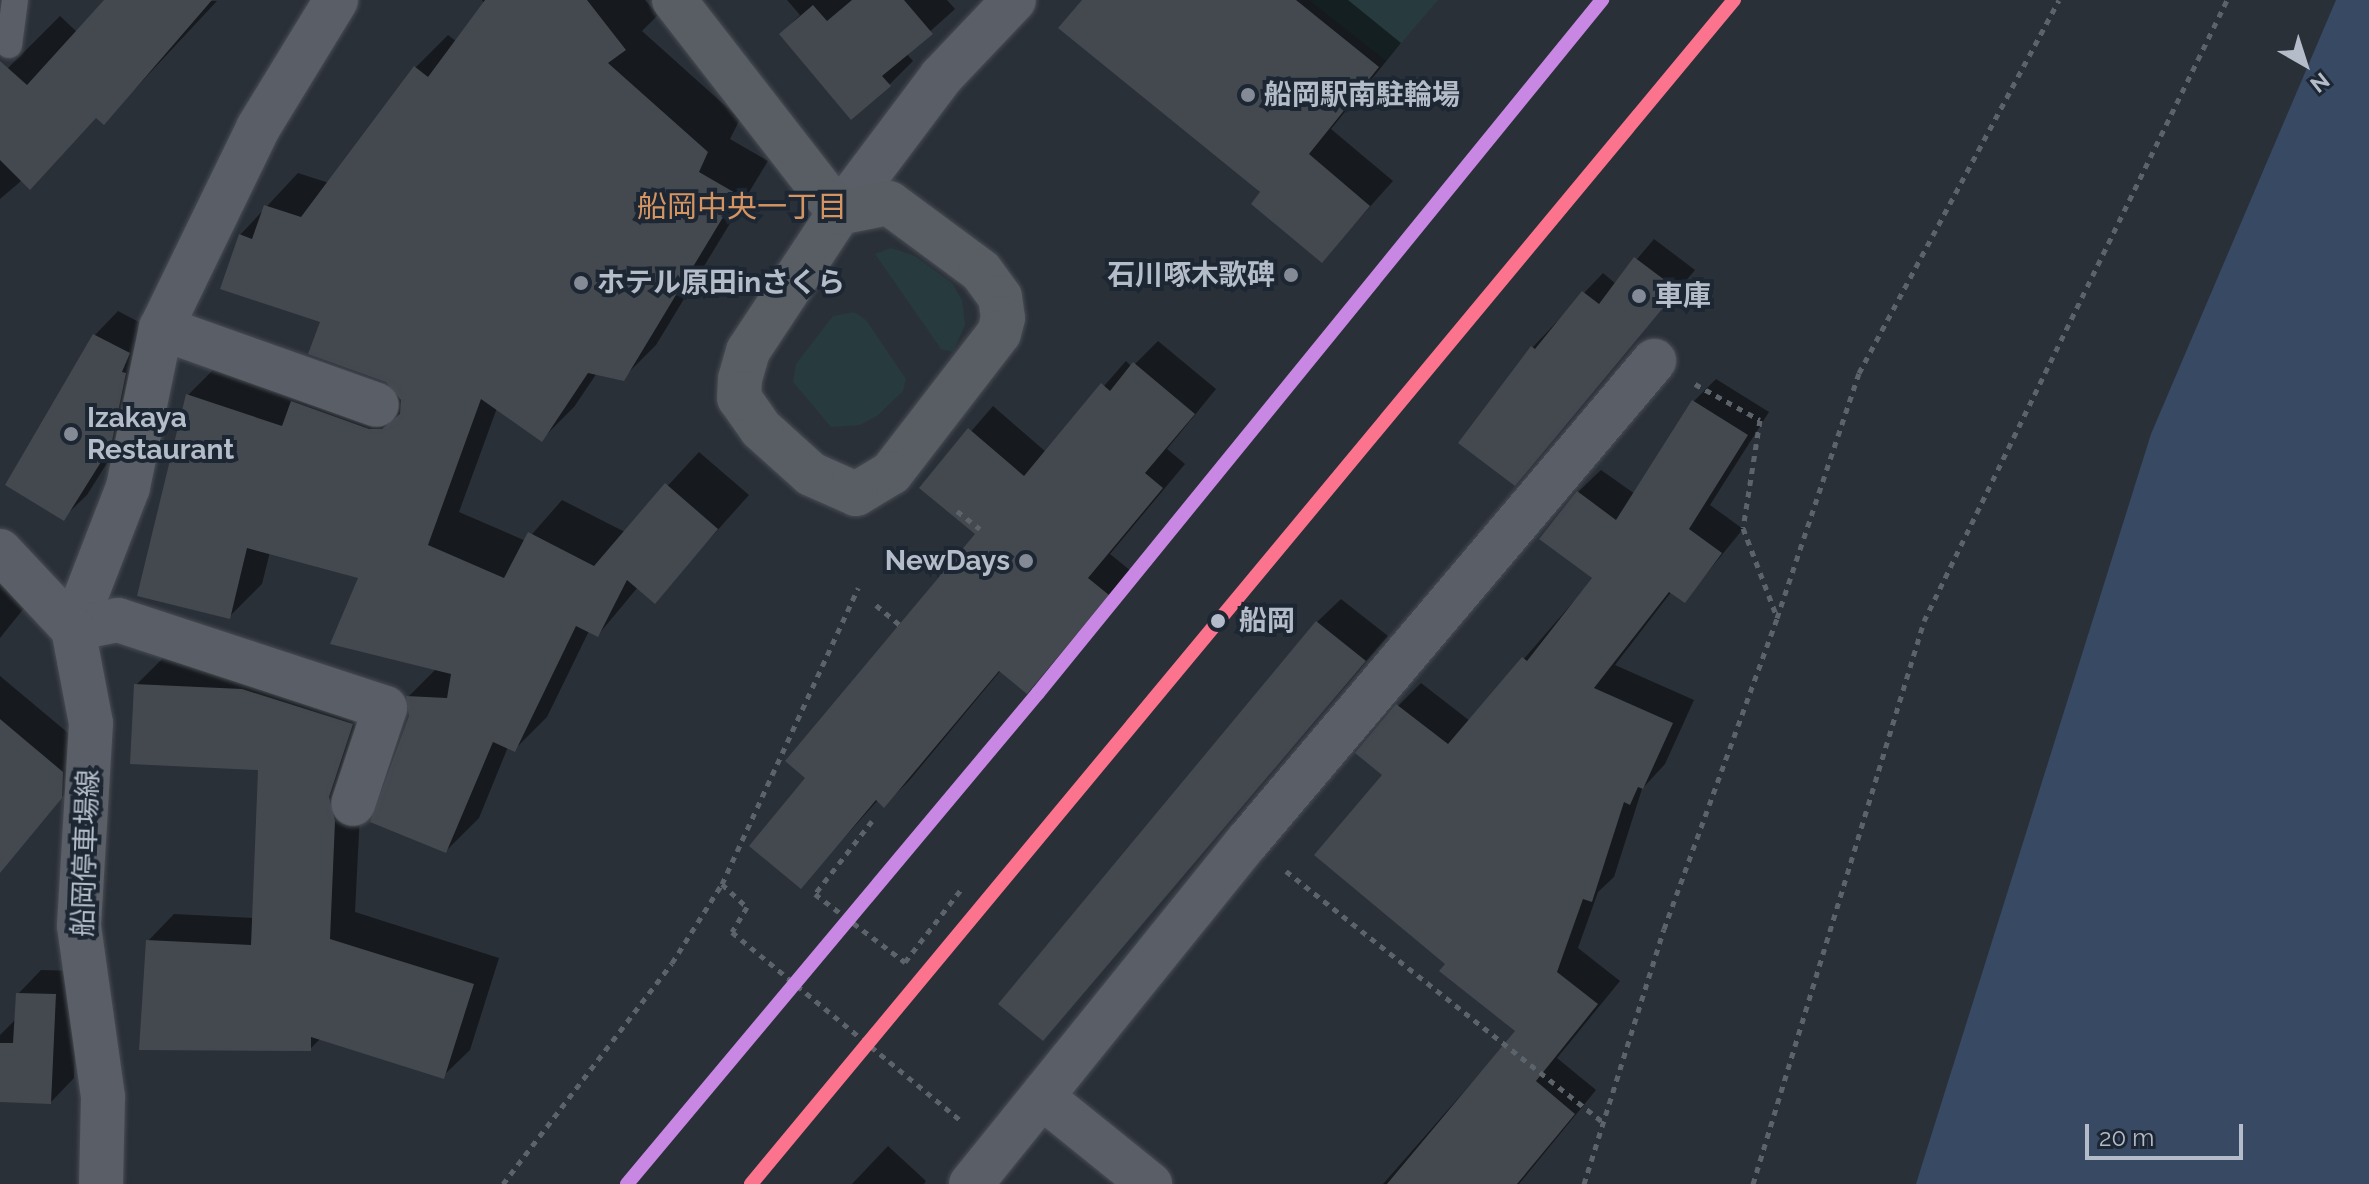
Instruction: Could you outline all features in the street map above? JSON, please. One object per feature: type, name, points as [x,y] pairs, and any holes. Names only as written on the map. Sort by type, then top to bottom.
[{"type":"main road","points":[[674,0],[839,213]]},
{"type":"main road","points":[[889,203],[981,271],[1000,297],[1003,318],[999,333],[891,473],[856,494],[811,474],[761,429],[739,398],[748,351],[839,213],[889,203]]},
{"type":"street","points":[[73,629],[128,487],[161,328],[258,128],[336,0]]},
{"type":"street","points":[[839,213],[941,77],[1014,0]]},
{"type":"street","points":[[161,328],[377,405]]},
{"type":"street","points":[[971,1184],[1248,841],[1654,361]]},
{"type":"street","points":[[0,551],[73,629]]},
{"type":"street","points":[[73,629],[118,620],[385,708],[353,804]]},
{"type":"street","name":"船岡停車場線","points":[[73,629],[91,723],[79,926],[103,1097],[101,1184]]},
{"type":"street","points":[[1042,1097],[1150,1184]]},
{"type":"lane","points":[[9,45],[15,0]]},
{"type":"path","points":[[1584,1184],[1664,929],[1777,618],[1859,373],[2059,0]]},
{"type":"path","points":[[1753,1184],[1924,621],[2227,0]]},
{"type":"path","points":[[1654,361],[1760,420],[1743,528],[1777,618]]},
{"type":"path","points":[[957,511],[980,529]]},
{"type":"path","points":[[503,1184],[672,963],[722,884],[858,588]]},
{"type":"path","points":[[876,605],[900,625]]},
{"type":"path","points":[[872,821],[815,894],[905,962],[963,887]]},
{"type":"path","points":[[1248,841],[1605,1124]]},
{"type":"path","points":[[722,884],[747,907],[732,932],[968,1127]]},
{"type":"green space","points":[[1309,0],[1438,0],[1386,61]]},
{"type":"green space","points":[[891,248],[915,256],[952,283],[962,300],[965,325],[953,352],[941,349],[875,254]]},
{"type":"green space","points":[[854,312],[866,320],[906,379],[903,391],[877,416],[860,425],[831,427],[793,382],[796,364],[833,316]]},
{"type":"water","points":[[2336,0],[2369,0],[2369,1184],[1916,1184],[2151,434]]},
{"type":"building","points":[[104,0],[212,0],[104,125],[96,118],[30,190],[0,160],[0,61],[27,85]]},
{"type":"building","points":[[485,0],[587,0],[626,50],[608,63],[708,152],[699,172],[737,194],[624,381],[588,373],[542,442],[481,399],[428,545],[504,578],[528,532],[594,566],[665,483],[718,529],[655,604],[627,580],[598,637],[576,626],[515,752],[493,742],[446,853],[370,822],[409,716],[406,696],[447,698],[451,674],[330,644],[358,578],[247,548],[230,619],[137,596],[186,394],[282,426],[291,401],[369,429],[382,429],[400,414],[401,400],[386,382],[308,354],[320,322],[220,289],[239,234],[252,239],[264,205],[301,217],[414,66],[428,77]]},
{"type":"building","points":[[852,0],[904,0],[933,34],[882,76],[891,86],[851,120],[779,34],[813,5],[827,21]]},
{"type":"building","name":"船岡駅南駐輪場","points":[[1082,0],[1296,0],[1379,67],[1309,154],[1370,206],[1322,263],[1251,204],[1260,192],[1058,28]]},
{"type":"building","points":[[1634,257],[1678,290],[1515,486],[1458,443],[1531,346],[1535,349],[1582,291],[1599,304]]},
{"type":"building","name":"Izakaya Restaurant","points":[[93,334],[130,353],[122,372],[126,373],[111,446],[64,521],[5,485]]},
{"type":"building","points":[[1133,362],[1195,414],[1145,473],[1163,488],[1088,578],[1109,595],[1027,694],[999,671],[884,808],[876,800],[801,889],[749,846],[805,778],[785,761],[975,534],[919,488],[968,428],[1024,476],[1101,383],[1110,391]]},
{"type":"building","points":[[1692,400],[1748,435],[1689,529],[1722,553],[1685,603],[1669,592],[1594,688],[1673,723],[1643,789],[1638,787],[1630,805],[1624,802],[1592,902],[1583,899],[1557,972],[1598,1004],[1536,1081],[1575,1114],[1517,1184],[1387,1184],[1515,1031],[1439,971],[1445,964],[1314,855],[1382,775],[1355,753],[1396,704],[1448,744],[1522,657],[1527,661],[1592,578],[1539,539],[1577,491],[1616,520]]},
{"type":"building","points":[[1316,621],[1366,661],[1043,1041],[998,1004]]},
{"type":"building","points":[[134,684],[242,689],[353,724],[329,797],[335,821],[330,939],[474,984],[444,1079],[311,1037],[311,1051],[139,1050],[146,940],[251,945],[258,770],[130,764]]},
{"type":"building","points":[[0,719],[63,772],[62,798],[0,873]]},
{"type":"building","points":[[16,993],[56,994],[51,1104],[0,1102],[0,1043],[13,1043]]},
{"type":"transit line","points":[[627,1184],[1038,693],[1602,0]]},
{"type":"transit line","points":[[751,1184],[1734,0]]},
{"type":"place","name":"船岡駅南駐輪場","points":[[1248,95]]},
{"type":"place","name":"石川啄木歌碑","points":[[1291,275]]},
{"type":"place","name":"ホテル原田inさくら","points":[[581,283]]},
{"type":"place","name":"車庫","points":[[1639,296]]},
{"type":"place","name":"Izakaya Restaurant","points":[[71,434]]},
{"type":"place","name":"NewDays","points":[[1026,561]]},
{"type":"place","name":"船岡","points":[[1218,621]]},
{"type":"district","name":"船岡中央一丁目","points":[[742,207]]}]
